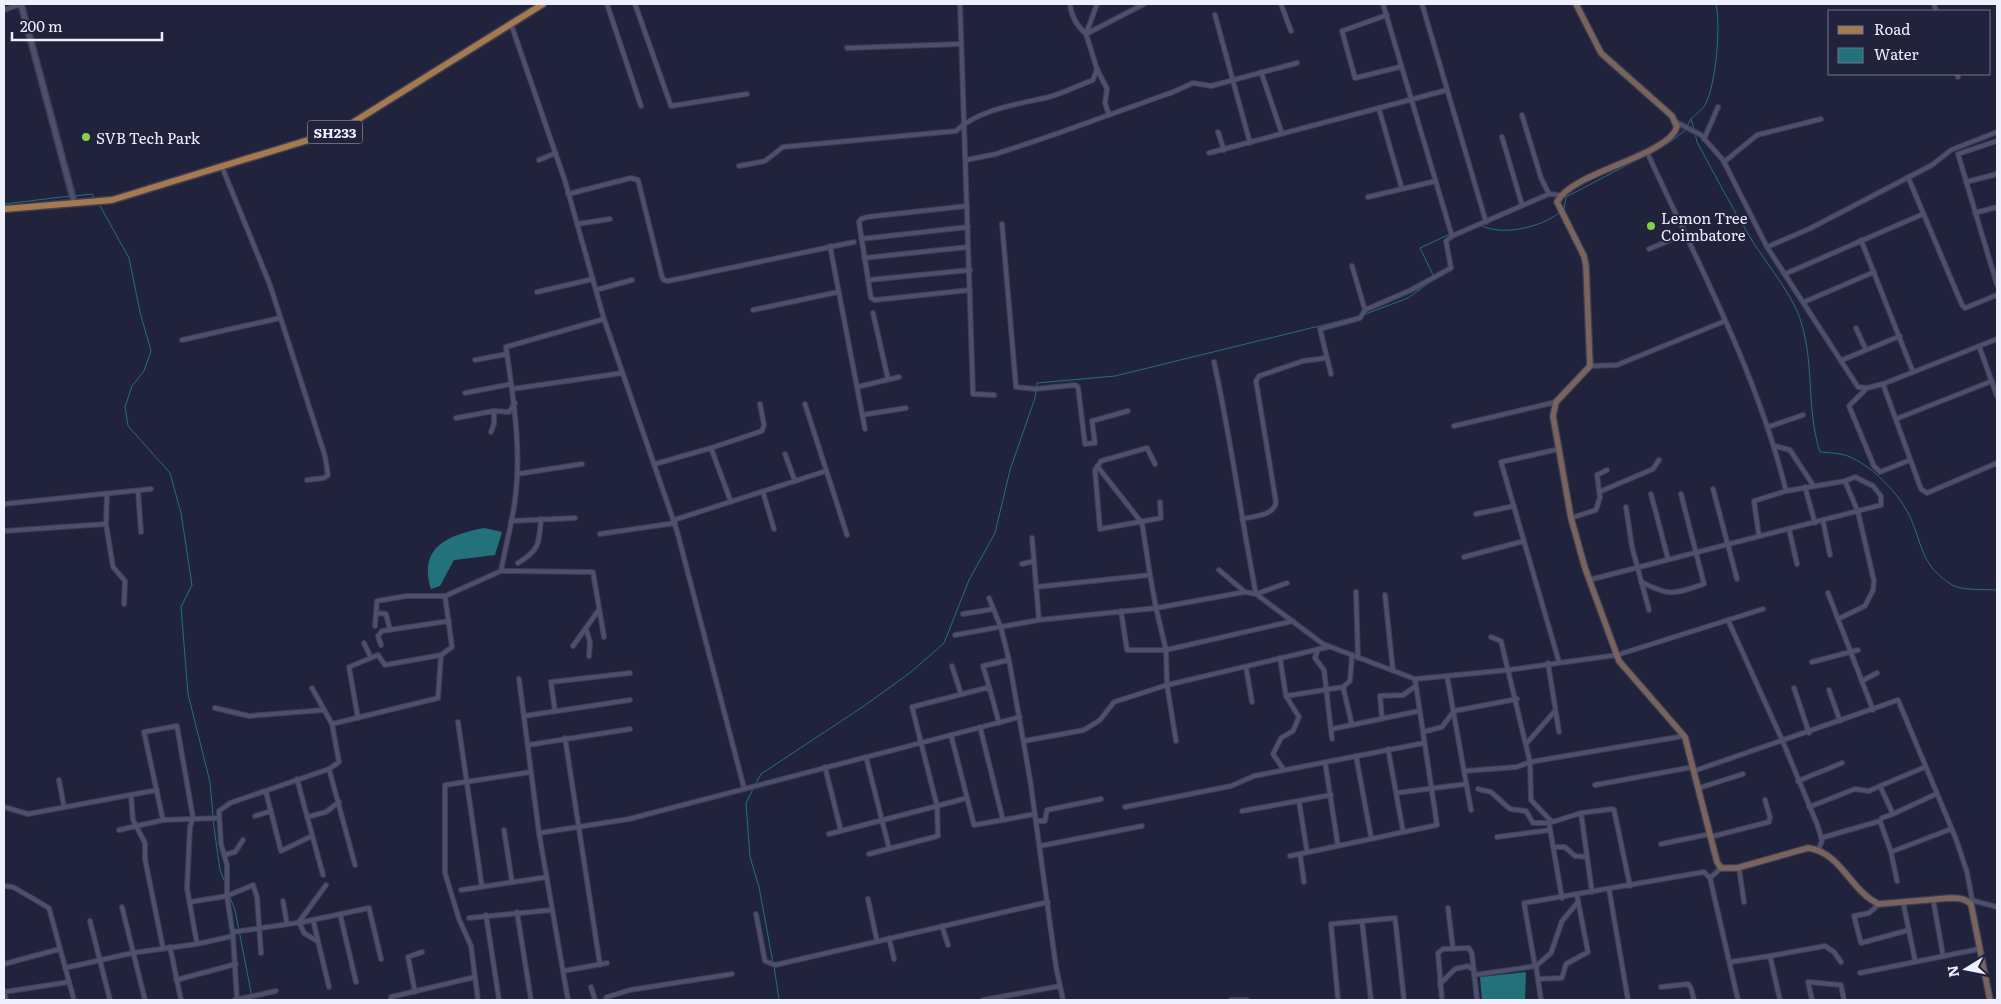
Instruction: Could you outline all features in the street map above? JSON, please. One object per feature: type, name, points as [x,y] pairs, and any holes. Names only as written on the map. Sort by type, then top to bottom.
[{"type":"main road","name":"SH233","points":[[4,209],[73,198],[92,202],[101,201],[141,192],[341,130],[543,4]]},
{"type":"main road","points":[[1576,4],[1601,52],[1678,123],[1675,132],[1648,154],[1567,189],[1560,195],[1557,202],[1560,212],[1584,256],[1590,366],[1556,402],[1553,416],[1571,518],[1589,580],[1619,661],[1684,736],[1717,862],[1721,868],[1739,868],[1808,848],[1819,850],[1836,863],[1870,900],[1879,904],[1933,899],[1960,898],[1970,900],[1990,1000]]},
{"type":"street","points":[[4,10],[21,4],[73,198]]},
{"type":"street","points":[[607,4],[641,106]]},
{"type":"street","points":[[635,4],[671,106],[747,94]]},
{"type":"street","points":[[960,4],[973,394],[994,395]]},
{"type":"street","points":[[1070,4],[1078,26],[1086,34],[1097,69],[1107,89],[1105,103],[1108,115]]},
{"type":"street","points":[[1086,34],[1097,4]]},
{"type":"street","points":[[1086,34],[1144,4]]},
{"type":"street","points":[[1281,4],[1291,31]]},
{"type":"street","points":[[1383,4],[1400,67],[1413,100],[1451,235]]},
{"type":"street","points":[[1422,4],[1484,223]]},
{"type":"street","points":[[1215,15],[1250,143]]},
{"type":"street","points":[[1386,15],[1342,31],[1355,78],[1400,67]]},
{"type":"street","points":[[511,24],[556,153],[604,319],[674,522],[744,788]]},
{"type":"street","points":[[848,48],[961,44]]},
{"type":"street","points":[[966,160],[996,154],[1173,92],[1193,83],[1201,83],[1206,86],[1232,81],[1297,63]]},
{"type":"street","points":[[739,166],[765,161],[783,147],[956,131],[963,125],[1012,104],[1051,96],[1092,80],[1097,69]]},
{"type":"street","points":[[1261,72],[1282,134]]},
{"type":"street","points":[[1209,153],[1447,90]]},
{"type":"street","points":[[1704,139],[1718,107]]},
{"type":"street","points":[[1379,109],[1402,189]]},
{"type":"street","points":[[1522,116],[1539,171],[1549,194]]},
{"type":"street","points":[[1724,162],[1757,135],[1821,119]]},
{"type":"street","points":[[1678,123],[1701,135],[1724,162],[1767,247],[1858,387],[1867,388],[1883,384],[1997,339]]},
{"type":"street","points":[[1218,132],[1224,150]]},
{"type":"street","points":[[1767,247],[1810,229],[1932,165],[1951,150],[1997,132]]},
{"type":"street","points":[[1502,137],[1522,205]]},
{"type":"street","points":[[1997,141],[1958,154],[1997,285]]},
{"type":"street","points":[[539,160],[556,153]]},
{"type":"street","points":[[1648,154],[1725,321],[1775,446],[1786,491]]},
{"type":"street","points":[[222,167],[270,285],[329,472],[324,478],[307,480]]},
{"type":"street","points":[[1966,182],[1997,174]]},
{"type":"street","points":[[1908,177],[1965,308],[1997,295]]},
{"type":"street","points":[[568,194],[631,178],[638,180],[662,277],[668,282],[854,242]]},
{"type":"street","points":[[1368,197],[1436,181]]},
{"type":"street","points":[[1364,311],[1411,290],[1450,268],[1446,241],[1451,235],[1478,226],[1549,194],[1560,195]]},
{"type":"street","points":[[967,206],[861,219],[859,222],[869,295],[875,300],[970,290]]},
{"type":"street","points":[[1975,213],[1997,207]]},
{"type":"street","points":[[1785,274],[1923,214]]},
{"type":"street","points":[[577,224],[610,219]]},
{"type":"street","points":[[1002,224],[1016,387],[1037,389],[1075,385],[1078,388],[1085,444],[1095,443],[1092,421],[1128,411]]},
{"type":"street","points":[[860,239],[968,226]]},
{"type":"street","points":[[1649,249],[1685,234]]},
{"type":"street","points":[[1861,240],[1900,336],[1912,372]]},
{"type":"street","points":[[830,246],[865,429]]},
{"type":"street","points":[[864,258],[968,247]]},
{"type":"street","points":[[1331,374],[1320,329],[1361,318],[1364,311],[1352,266]]},
{"type":"street","points":[[868,280],[970,270]]},
{"type":"street","points":[[1804,302],[1874,272]]},
{"type":"street","points":[[537,292],[593,279]]},
{"type":"street","points":[[596,290],[632,280]]},
{"type":"street","points":[[753,310],[838,292]]},
{"type":"street","points":[[873,313],[888,379]]},
{"type":"street","points":[[182,340],[280,318]]},
{"type":"street","points":[[501,571],[511,521],[517,474],[515,402],[506,347],[604,319]]},
{"type":"street","points":[[1590,366],[1617,365],[1725,321]]},
{"type":"street","points":[[1856,328],[1866,350]]},
{"type":"street","points":[[1842,360],[1900,336]]},
{"type":"street","points":[[1978,346],[1997,396]]},
{"type":"street","points":[[474,360],[507,354]]},
{"type":"street","points":[[1242,519],[1270,512],[1275,507],[1276,502],[1256,381],[1259,376],[1303,361],[1326,358]]},
{"type":"street","points":[[1214,362],[1228,424],[1242,519],[1256,594]]},
{"type":"street","points":[[465,393],[622,373]]},
{"type":"street","points":[[857,387],[899,377]]},
{"type":"street","points":[[1896,419],[1992,381]]},
{"type":"street","points":[[1883,384],[1921,489],[1927,493],[1997,463]]},
{"type":"street","points":[[1867,388],[1849,406],[1874,466],[1880,472],[1910,460]]},
{"type":"street","points":[[456,418],[494,411],[509,412],[515,402]]},
{"type":"street","points":[[1454,426],[1556,402]]},
{"type":"street","points":[[655,464],[762,431],[764,425],[760,404]]},
{"type":"street","points":[[805,404],[847,535]]},
{"type":"street","points":[[862,416],[906,408]]},
{"type":"street","points":[[491,432],[494,424],[494,411]]},
{"type":"street","points":[[1768,427],[1802,416]]},
{"type":"street","points":[[1775,446],[1790,450],[1813,485]]},
{"type":"street","points":[[711,448],[731,502]]},
{"type":"street","points":[[1155,464],[1147,448],[1101,461],[1095,470],[1100,529],[1142,523],[1161,518],[1160,502]]},
{"type":"street","points":[[1559,449],[1501,462],[1559,662]]},
{"type":"street","points":[[785,454],[795,481]]},
{"type":"street","points":[[1598,492],[1653,469],[1659,460]]},
{"type":"street","points":[[517,474],[582,464]]},
{"type":"street","points":[[1098,466],[1142,523],[1156,608],[1166,650],[1167,685],[1176,740]]},
{"type":"street","points":[[1571,518],[1596,510],[1600,497],[1597,475],[1607,470]]},
{"type":"street","points":[[600,534],[674,522],[826,471]]},
{"type":"street","points":[[1589,580],[1858,512],[1881,505],[1881,496],[1873,486],[1855,477],[1845,481],[1786,491],[1754,501],[1759,536]]},
{"type":"street","points":[[1838,619],[1865,606],[1873,590],[1874,581],[1858,512],[1845,481]]},
{"type":"street","points":[[1805,487],[1815,523]]},
{"type":"street","points":[[4,504],[151,489]]},
{"type":"street","points":[[1713,489],[1737,579]]},
{"type":"street","points":[[138,490],[141,532]]},
{"type":"street","points":[[763,492],[774,529]]},
{"type":"street","points":[[107,494],[106,524],[113,567],[125,581],[124,604]]},
{"type":"street","points":[[1651,494],[1668,559]]},
{"type":"street","points":[[1641,582],[1660,592],[1673,594],[1704,584],[1681,494]]},
{"type":"street","points":[[1476,514],[1514,506]]},
{"type":"street","points":[[1626,507],[1637,567],[1649,610]]},
{"type":"street","points":[[511,521],[575,518]]},
{"type":"street","points":[[518,562],[528,557],[539,544],[541,520]]},
{"type":"street","points":[[1823,521],[1830,555]]},
{"type":"street","points":[[4,531],[106,524]]},
{"type":"street","points":[[1789,529],[1797,564]]},
{"type":"street","points":[[1032,538],[1039,620]]},
{"type":"street","points":[[1464,557],[1524,541]]},
{"type":"street","points":[[1022,564],[1034,561]]},
{"type":"street","points":[[1219,570],[1245,592]]},
{"type":"street","points":[[375,626],[377,601],[406,596],[445,596],[501,571],[593,572],[604,637]]},
{"type":"street","points":[[1036,587],[1150,575]]},
{"type":"street","points":[[1256,594],[1287,583]]},
{"type":"street","points":[[955,635],[1039,620],[1156,608],[1245,592],[1256,594],[1328,647],[1415,679],[1508,670],[1617,655],[1763,609]]},
{"type":"street","points":[[1356,592],[1358,658]]},
{"type":"street","points":[[1828,593],[1852,652],[1872,710]]},
{"type":"street","points":[[1385,595],[1393,671]]},
{"type":"street","points":[[358,718],[350,667],[378,655],[385,665],[441,655],[452,647],[445,596]]},
{"type":"street","points":[[989,598],[1001,628],[1010,660],[1063,1000]]},
{"type":"street","points":[[962,614],[993,609]]},
{"type":"street","points":[[574,646],[598,610]]},
{"type":"street","points":[[1121,612],[1127,650],[1166,650],[1293,621]]},
{"type":"street","points":[[376,613],[386,614],[390,630]]},
{"type":"street","points":[[1728,620],[1783,742],[1822,838],[1819,850]]},
{"type":"street","points":[[381,645],[378,636],[382,631],[449,621]]},
{"type":"street","points":[[586,629],[590,642],[589,656]]},
{"type":"street","points":[[1491,637],[1501,641],[1530,762],[1531,800],[1550,822],[1562,898]]},
{"type":"street","points":[[364,642],[371,658]]},
{"type":"street","points":[[1024,741],[1084,730],[1100,720],[1114,702],[1167,685],[1328,647]]},
{"type":"street","points":[[1318,649],[1315,658],[1324,670],[1332,739]]},
{"type":"street","points":[[1812,662],[1858,650]]},
{"type":"street","points":[[332,724],[438,698],[441,655]]},
{"type":"street","points":[[1286,696],[1343,687],[1350,681],[1352,655]]},
{"type":"street","points":[[1280,658],[1286,696],[1298,717],[1293,731],[1281,738],[1273,754],[1284,770]]},
{"type":"street","points":[[999,722],[983,666],[1010,660]]},
{"type":"street","points":[[1548,663],[1559,732]]},
{"type":"street","points":[[952,666],[961,694]]},
{"type":"street","points":[[1246,667],[1252,702]]},
{"type":"street","points":[[555,711],[551,682],[630,673]]},
{"type":"street","points":[[1862,681],[1877,673]]},
{"type":"street","points":[[1447,676],[1471,810]]},
{"type":"street","points":[[519,679],[539,833],[568,1000]]},
{"type":"street","points":[[1290,856],[1371,837],[1436,825],[1415,679]]},
{"type":"street","points":[[1382,718],[1380,696],[1403,695],[1416,686]]},
{"type":"street","points":[[1343,687],[1352,725]]},
{"type":"street","points":[[276,991],[236,1000],[236,964],[227,885],[227,865],[215,818],[222,808],[329,769],[339,762],[332,724],[312,688]]},
{"type":"street","points":[[868,854],[938,836],[937,806],[912,707],[986,688],[990,690]]},
{"type":"street","points":[[1794,688],[1809,733]]},
{"type":"street","points":[[1829,690],[1840,721]]},
{"type":"street","points":[[1423,732],[1442,727],[1454,710],[1516,699]]},
{"type":"street","points":[[524,716],[630,700]]},
{"type":"street","points":[[1595,785],[1694,769],[1783,742],[1898,700],[1967,872],[1970,900],[1997,907]]},
{"type":"street","points":[[215,708],[249,716],[324,710]]},
{"type":"street","points":[[1332,729],[1420,710]]},
{"type":"street","points":[[1526,744],[1556,711]]},
{"type":"street","points":[[539,833],[629,819],[1020,717]]},
{"type":"street","points":[[458,722],[482,887]]},
{"type":"street","points":[[163,820],[144,732],[177,726],[193,818],[190,827],[187,888],[197,944]]},
{"type":"street","points":[[980,728],[1004,820]]},
{"type":"street","points":[[528,745],[630,729]]},
{"type":"street","points":[[951,735],[976,826],[1035,814]]},
{"type":"street","points":[[1464,771],[1517,767],[1530,762],[1684,736]]},
{"type":"street","points":[[565,738],[600,965]]},
{"type":"street","points":[[1125,807],[1231,786],[1254,776],[1424,742]]},
{"type":"street","points":[[1388,750],[1403,831]]},
{"type":"street","points":[[1356,756],[1371,837]]},
{"type":"street","points":[[866,757],[889,848]]},
{"type":"street","points":[[1324,762],[1338,846]]},
{"type":"street","points":[[1798,781],[1842,763]]},
{"type":"street","points":[[1808,807],[1855,789],[1869,792],[1925,766]]},
{"type":"street","points":[[825,767],[841,831]]},
{"type":"street","points":[[329,769],[355,865]]},
{"type":"street","points":[[478,1000],[471,946],[459,919],[445,873],[445,785],[531,772]]},
{"type":"street","points":[[1699,788],[1743,774]]},
{"type":"street","points":[[59,780],[64,807]]},
{"type":"street","points":[[297,780],[323,875]]},
{"type":"street","points":[[1396,792],[1466,784]]},
{"type":"street","points":[[1880,786],[1893,814]]},
{"type":"street","points":[[1478,789],[1491,792],[1510,809],[1526,811],[1536,805]]},
{"type":"street","points":[[4,807],[28,814],[157,790]]},
{"type":"street","points":[[266,792],[282,851],[312,836]]},
{"type":"street","points":[[1822,838],[1880,821],[1882,818],[1936,794]]},
{"type":"street","points":[[1242,811],[1331,795]]},
{"type":"street","points":[[131,796],[133,820],[145,843],[145,858],[163,948]]},
{"type":"street","points":[[829,834],[967,798]]},
{"type":"street","points":[[1036,821],[1046,822],[1047,810],[1101,799]]},
{"type":"street","points":[[1661,844],[1769,822],[1770,817],[1764,800]]},
{"type":"street","points":[[1299,801],[1307,852]]},
{"type":"street","points":[[307,817],[326,812],[339,802]]},
{"type":"street","points":[[1526,811],[1533,823],[1550,822],[1581,813],[1612,808],[1630,886]]},
{"type":"street","points":[[255,816],[271,812]]},
{"type":"street","points":[[1581,813],[1592,892]]},
{"type":"street","points":[[119,830],[163,820],[215,818]]},
{"type":"street","points":[[1880,821],[1897,881]]},
{"type":"street","points":[[1040,846],[1142,826]]},
{"type":"street","points":[[504,830],[512,882]]},
{"type":"street","points":[[1497,837],[1550,830]]},
{"type":"street","points":[[1890,852],[1951,830]]},
{"type":"street","points":[[224,855],[235,852],[243,840]]},
{"type":"street","points":[[1553,847],[1565,847],[1575,856],[1587,857]]},
{"type":"street","points":[[1300,854],[1304,882]]},
{"type":"street","points":[[1710,878],[1721,868]]},
{"type":"street","points":[[1739,868],[1744,902]]},
{"type":"street","points":[[1536,1000],[1541,1000],[1524,903],[1577,896],[1704,872],[1710,878],[1738,1000]]},
{"type":"street","points":[[461,890],[546,877]]},
{"type":"street","points":[[318,940],[304,933],[299,922],[300,918],[326,884]]},
{"type":"street","points":[[190,902],[228,895],[253,885],[256,897],[261,953]]},
{"type":"street","points":[[4,886],[14,887],[48,908],[74,1000]]},
{"type":"street","points":[[1609,890],[1628,1000]]},
{"type":"street","points":[[1538,979],[1562,978],[1566,964],[1588,952],[1577,896]]},
{"type":"street","points":[[868,899],[877,941]]},
{"type":"street","points":[[1933,899],[1943,955]]},
{"type":"street","points":[[283,901],[287,924]]},
{"type":"street","points":[[756,914],[765,961],[773,965],[1048,902]]},
{"type":"street","points":[[1474,972],[1535,966],[1550,953],[1562,921],[1578,902]]},
{"type":"street","points":[[1903,902],[1915,960]]},
{"type":"street","points":[[1879,904],[1869,912],[1854,916],[1861,943],[1909,930]]},
{"type":"street","points":[[122,907],[145,1000]]},
{"type":"street","points":[[65,968],[132,953],[197,944],[244,929],[312,920],[368,908],[381,959]]},
{"type":"street","points":[[1448,908],[1453,949]]},
{"type":"street","points":[[469,918],[552,910]]},
{"type":"street","points":[[517,912],[531,1000]]},
{"type":"street","points":[[340,914],[356,982]]},
{"type":"street","points":[[486,915],[499,1000]]},
{"type":"street","points":[[1338,1000],[1331,924],[1395,918],[1404,1000]]},
{"type":"street","points":[[312,920],[328,987]]},
{"type":"street","points":[[90,921],[110,1000]]},
{"type":"street","points":[[1362,921],[1371,1000]]},
{"type":"street","points":[[942,926],[948,945]]},
{"type":"street","points":[[889,938],[894,959]]},
{"type":"street","points":[[1730,962],[1825,946],[1834,952],[1841,962]]},
{"type":"street","points":[[170,947],[181,1000]]},
{"type":"street","points":[[4,964],[60,949]]},
{"type":"street","points":[[1442,1000],[1438,953],[1443,949],[1453,949],[1471,950],[1477,1000]]},
{"type":"street","points":[[1860,973],[1915,960],[1979,949]]},
{"type":"street","points":[[415,992],[408,957],[422,952]]},
{"type":"street","points":[[1770,956],[1780,1000]]},
{"type":"street","points":[[176,980],[236,964]]},
{"type":"street","points":[[563,971],[607,964]]},
{"type":"street","points":[[1440,984],[1455,969],[1468,966],[1474,972]]},
{"type":"street","points":[[605,1000],[607,997],[630,990],[732,974]]},
{"type":"street","points":[[391,1000],[391,997],[475,977]]},
{"type":"street","points":[[5,999],[4,991],[69,982]]},
{"type":"street","points":[[1812,1000],[1808,982],[1841,985],[1844,1000]]},
{"type":"street","points":[[1661,987],[1688,984],[1694,1000]]},
{"type":"street","points":[[983,1000],[1060,986]]},
{"type":"street","points":[[591,987],[595,1000]]},
{"type":"street","points":[[1231,1000],[1247,1000]]},
{"type":"water","points":[[484,528],[502,532],[495,555],[454,560],[440,586],[431,589],[428,574],[429,562],[439,545],[459,534]]},
{"type":"water","points":[[1526,972],[1525,999],[1482,1000],[1480,977]]},
{"type":"waterway","points":[[1694,129],[1691,119],[1705,105],[1715,70],[1718,40],[1716,4]]},
{"type":"waterway","points":[[1564,209],[1566,197],[1669,143],[1684,131],[1691,119]]},
{"type":"waterway","points":[[1695,133],[1697,142],[1738,218],[1784,287],[1798,313],[1807,348],[1815,435],[1820,452],[1850,457],[1868,468],[1886,483],[1901,501],[1911,519],[1925,556],[1942,578],[1957,587],[1997,590]]},
{"type":"waterway","points":[[74,196],[92,194],[95,199]]},
{"type":"waterway","points":[[4,204],[70,196]]},
{"type":"waterway","points":[[99,204],[129,258],[140,312],[151,351],[144,371],[132,386],[125,407],[128,426],[170,473],[181,513],[192,585],[181,607],[188,694],[210,782],[213,816]]},
{"type":"waterway","points":[[1480,225],[1489,229],[1499,230],[1521,229],[1542,222],[1559,213]]},
{"type":"waterway","points":[[1454,233],[1477,223]]},
{"type":"waterway","points":[[1433,275],[1420,248],[1450,234]]},
{"type":"waterway","points":[[1363,315],[1408,298],[1434,279]]},
{"type":"waterway","points":[[755,785],[761,774],[864,706],[911,672],[944,643],[969,580],[995,533],[1010,470],[1035,398],[1037,383],[1115,376],[1360,316]]},
{"type":"waterway","points":[[753,789],[746,803],[750,857],[759,887],[773,963]]},
{"type":"waterway","points":[[213,820],[220,870],[226,885]]},
{"type":"waterway","points":[[229,895],[235,910],[251,992],[249,1000]]},
{"type":"waterway","points":[[774,966],[779,1000]]},
{"type":"place","name":"SVB Tech Park","points":[[86,137]]},
{"type":"place","name":"Lemon Tree Coimbatore","points":[[1651,226]]}]
